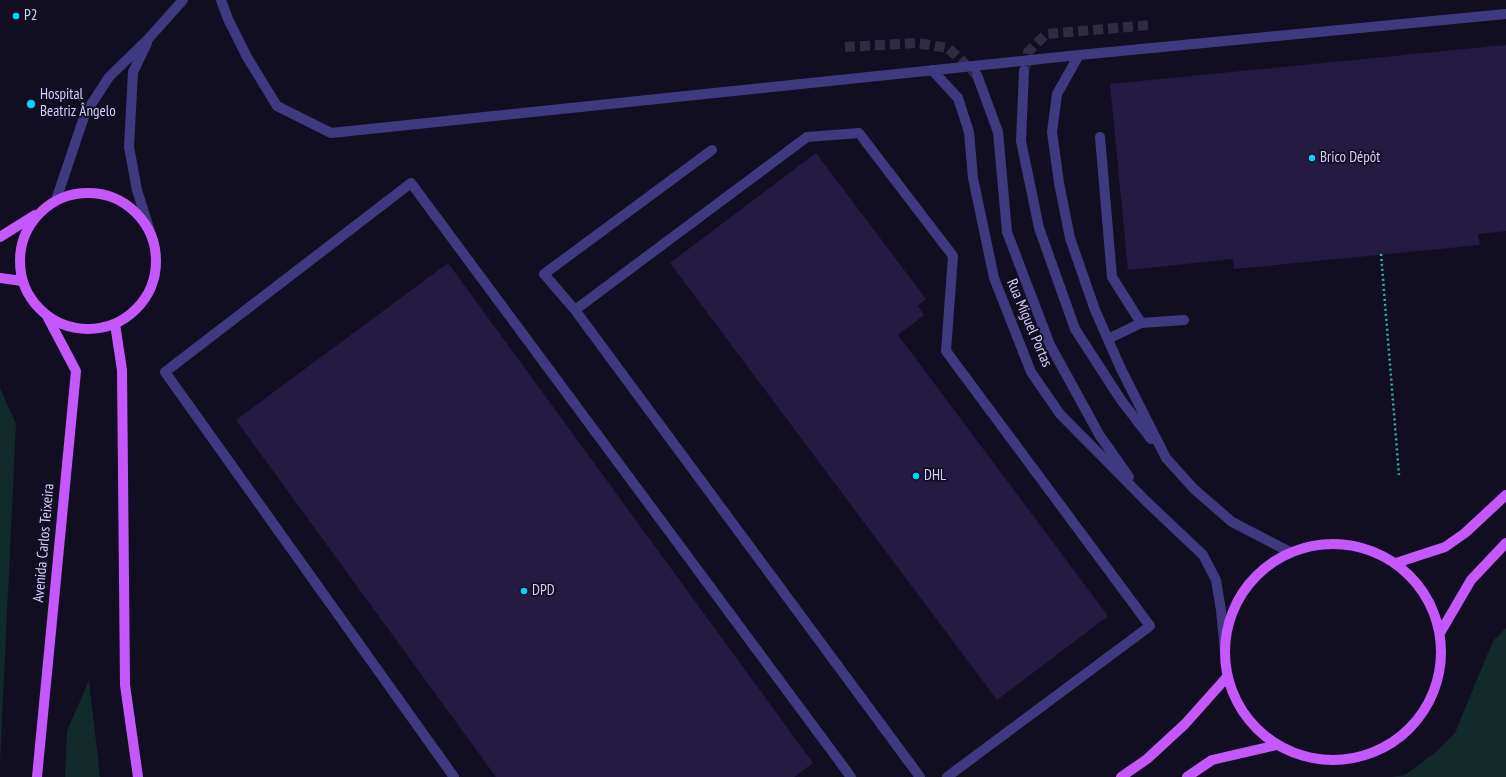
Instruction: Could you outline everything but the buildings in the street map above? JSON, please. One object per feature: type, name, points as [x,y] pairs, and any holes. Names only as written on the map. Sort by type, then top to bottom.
[{"type":"main road","points":[[0,238],[56,200],[78,193],[103,194],[125,203],[142,219],[153,240],[157,260],[154,280],[145,299],[132,314],[115,324],[92,330],[70,327],[48,318],[32,302],[22,281],[19,256],[25,232],[40,212]]},
{"type":"main road","points":[[0,278],[22,281]]},
{"type":"main road","name":"Avenida Carlos Teixeira","points":[[37,777],[76,371],[48,318]]},
{"type":"main road","points":[[115,324],[122,370],[125,684],[138,777]]},
{"type":"main road","points":[[1396,563],[1445,547],[1465,532],[1506,495]]},
{"type":"main road","points":[[1440,632],[1471,580],[1506,543]]},
{"type":"main road","points":[[1317,544],[1345,544],[1371,550],[1396,563],[1416,582],[1431,606],[1440,632],[1440,668],[1429,702],[1408,730],[1391,742],[1379,750],[1345,760],[1310,758],[1277,745],[1255,727],[1238,704],[1227,677],[1225,651],[1229,620],[1243,592],[1264,568],[1290,552],[1317,544]]},
{"type":"main road","points":[[1121,777],[1148,759],[1174,734],[1227,677]]},
{"type":"main road","points":[[1187,777],[1212,760],[1277,745]]},
{"type":"lane","points":[[56,200],[86,114],[109,77],[149,38],[183,0]]},
{"type":"lane","points":[[221,0],[228,20],[247,57],[277,106],[331,133],[1079,55],[1506,14]]},
{"type":"lane","points":[[149,38],[133,72],[129,147],[137,190],[153,240]]},
{"type":"lane","points":[[1079,55],[1057,94],[1052,132],[1059,183],[1070,238],[1095,310],[1121,369],[1166,458]]},
{"type":"lane","name":"Rua Miguel Portas","points":[[932,70],[958,98],[969,132],[973,178],[994,278],[1031,372],[1060,414],[1202,555],[1216,580],[1225,651]]},
{"type":"lane","points":[[1024,71],[1021,141],[1039,228],[1075,329],[1121,400],[1166,458],[1194,489],[1232,522],[1290,552]]},
{"type":"lane","points":[[977,75],[998,132],[1007,232],[1050,345],[1100,436],[1147,502]]},
{"type":"lane","points":[[575,310],[807,137],[859,133],[953,256],[946,351],[1150,626],[947,777]]},
{"type":"lane","points":[[1100,137],[1112,277],[1141,323]]},
{"type":"lane","points":[[712,150],[544,274],[575,310],[920,777]]},
{"type":"lane","points":[[454,777],[165,372],[411,182],[851,777]]},
{"type":"lane","points":[[1108,339],[1141,323],[1184,320]]},
{"type":"path","points":[[1381,254],[1398,475]]},
{"type":"green space","points":[[0,388],[16,424],[0,760]]},
{"type":"green space","points":[[1506,628],[1506,777],[1391,777],[1405,775],[1436,752],[1455,733],[1493,641]]},
{"type":"green space","points":[[89,681],[100,777],[65,777],[67,731]]},
{"type":"tunnel","points":[[1025,69],[1028,52],[1046,34],[1151,25]]},
{"type":"tunnel","points":[[845,47],[917,43],[948,48],[977,75]]},
{"type":"place","name":"P2","points":[[16,16]]},
{"type":"place","name":"Hospital Beatriz Ângelo","points":[[31,104]]},
{"type":"place","name":"Brico Dépôt","points":[[1312,158]]},
{"type":"place","name":"DHL","points":[[916,476]]},
{"type":"place","name":"DPD","points":[[524,591]]}]
